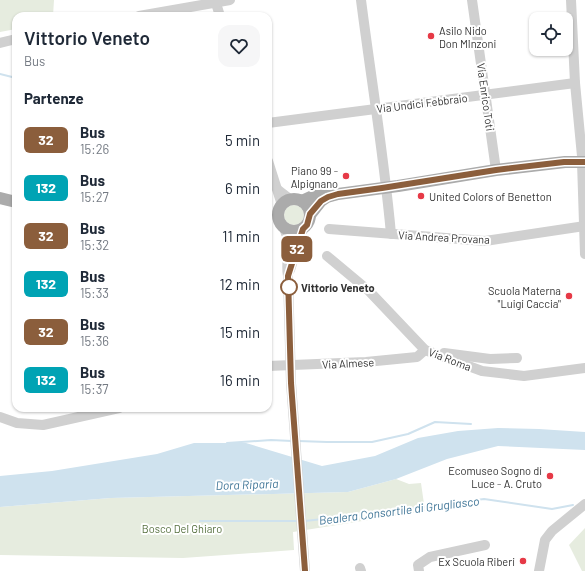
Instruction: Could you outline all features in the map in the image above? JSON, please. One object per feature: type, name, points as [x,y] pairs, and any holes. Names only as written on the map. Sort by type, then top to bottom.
[{"type":"main road","points":[[282,226],[278,219],[284,205],[325,192],[428,181],[496,170],[564,162],[576,157],[583,159]]},
{"type":"main road","points":[[272,222],[293,231],[303,229],[307,225],[310,214],[321,201],[328,197],[387,185]]},
{"type":"main road","points":[[0,198],[12,201]]},
{"type":"main road","points":[[284,205],[306,205],[310,214]]},
{"type":"street","points":[[159,12],[215,1],[230,0]]},
{"type":"street","points":[[361,0],[375,109],[387,185],[391,234]]},
{"type":"street","name":"Via Enrico Toti","points":[[472,0],[496,170]]},
{"type":"street","points":[[570,0],[583,159],[585,254]]},
{"type":"street","points":[[215,1],[219,12]]},
{"type":"street","points":[[0,43],[12,41]]},
{"type":"street","name":"Via Undici Febbraio","points":[[272,122],[576,83]]},
{"type":"street","points":[[272,173],[284,205]]},
{"type":"street","points":[[282,226],[288,239],[289,246],[286,268],[288,276],[290,364],[305,571]]},
{"type":"street","name":"Via Andrea Provana","points":[[329,229],[485,242],[584,226]]},
{"type":"street","points":[[288,276],[303,229]]},
{"type":"street","name":"Via Roma","points":[[327,256],[369,291],[425,350],[482,371],[524,376],[585,368]]},
{"type":"street","points":[[425,350],[490,359],[517,358]]},
{"type":"street","name":"Via Almese","points":[[272,366],[366,362],[410,358],[417,357],[425,350]]},
{"type":"street","points":[[0,417],[17,422],[43,425],[101,412]]},
{"type":"street","points":[[540,566],[545,540],[552,531],[585,504]]},
{"type":"street","points":[[419,571],[418,566],[430,557],[485,545]]},
{"type":"green space","points":[[0,0],[54,0],[53,12],[12,12],[12,30],[0,32]]},
{"type":"green space","points":[[294,205],[301,208],[304,215],[301,222],[294,225],[287,222],[284,215],[287,208]]},
{"type":"green space","name":"Bosco Del Ghiaro","points":[[396,479],[409,484],[421,483],[425,511],[293,532],[294,550],[183,558],[0,555],[0,507],[111,498],[348,492]]},
{"type":"green space","points":[[585,528],[585,571],[582,571],[569,545]]},
{"type":"water","name":"Dora Riparia","points":[[498,428],[585,432],[585,450],[498,446],[447,459],[396,479],[348,492],[111,498],[0,507],[0,476],[52,471],[157,454],[194,443],[246,443],[322,466],[375,456],[418,438],[458,431]]},
{"type":"waterway","points":[[0,74],[12,77]]},
{"type":"waterway","points":[[298,441],[372,442],[408,434],[435,422],[471,424]]},
{"type":"waterway","points":[[227,443],[271,440],[292,441]]},
{"type":"waterway","name":"Bealera Consortile di Grugliasco","points":[[305,521],[484,499],[552,509],[573,505]]},
{"type":"waterway","name":"Bealera Consortile di Grugliasco","points":[[200,521],[299,521]]},
{"type":"bus line","name":"32","points":[[305,571],[291,383],[288,276],[303,229],[310,219],[310,214],[321,201],[338,194],[496,170],[564,162],[585,162]]},
{"type":"place","name":"Asilo Nido Don MInzoni","points":[[431,36]]},
{"type":"place","name":"Piano 99 - Alpignano","points":[[346,176]]},
{"type":"place","name":"United Colors of Benetton","points":[[421,196]]},
{"type":"place","name":"Vittorio Veneto","points":[[289,287]]},
{"type":"place","name":"Scuola Materna \"Luigi Caccia\"","points":[[569,296]]},
{"type":"place","name":"Ecomuseo Sogno di Luce - A. Cruto","points":[[550,476]]},
{"type":"place","name":"Ex Scuola Riberi","points":[[523,561]]}]
